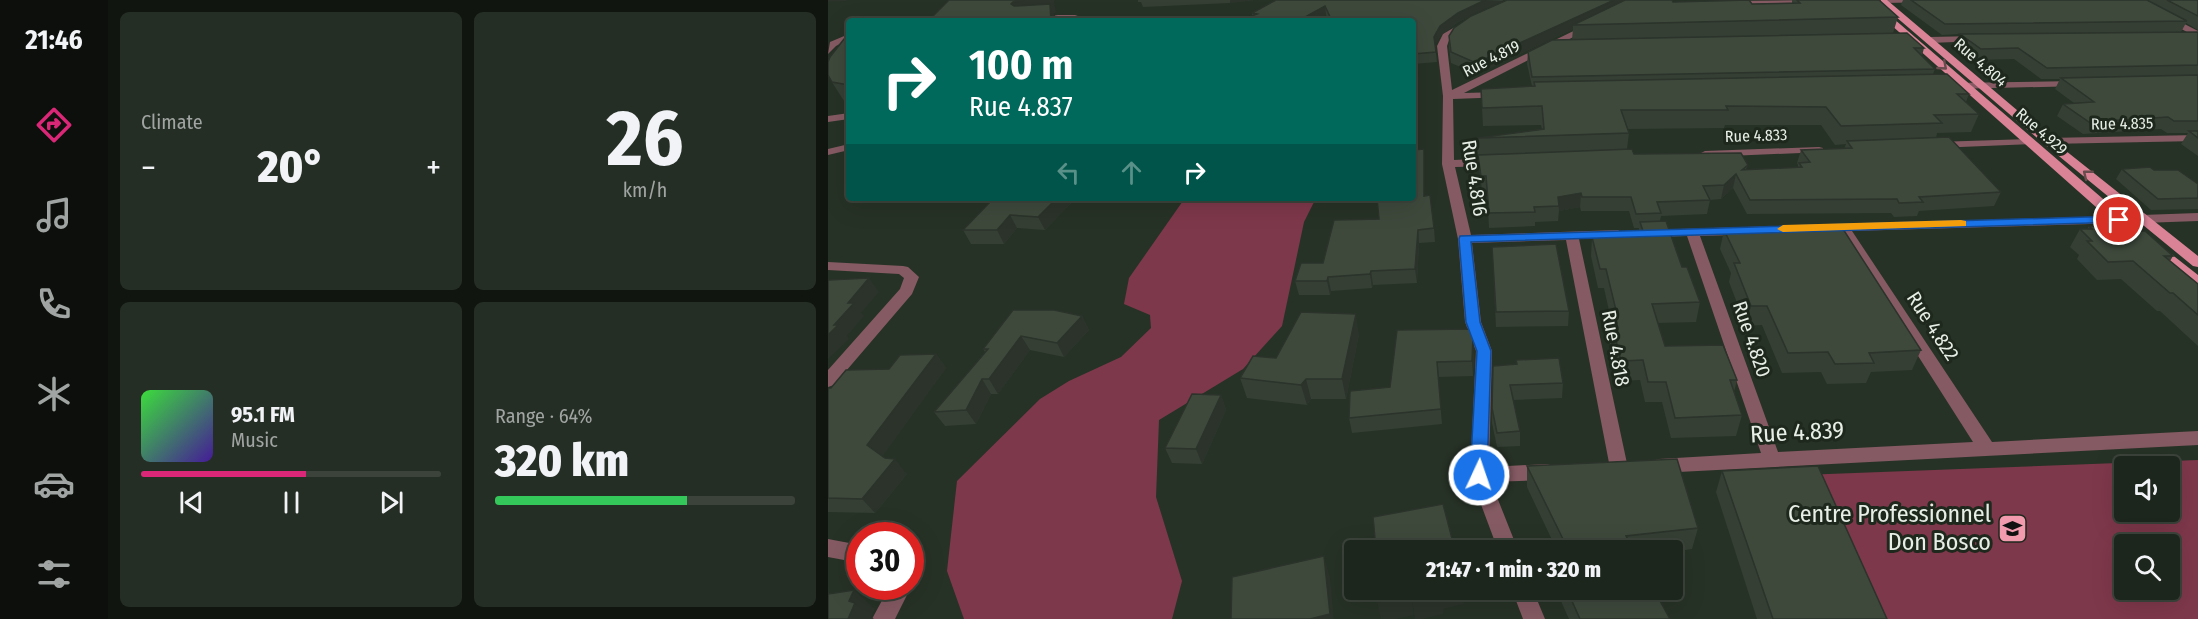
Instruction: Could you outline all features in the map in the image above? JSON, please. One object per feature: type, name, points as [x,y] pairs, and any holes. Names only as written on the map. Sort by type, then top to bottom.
[{"type":"main road","name":"Rue 4.804","points":[[1882,0],[2047,141],[2198,263]]},
{"type":"main road","name":"Rue 4.929","points":[[1864,1],[1905,39],[1965,86],[2119,220],[2198,282]]},
{"type":"street","points":[[1882,0],[1939,0]]},
{"type":"street","points":[[2132,0],[2198,36]]},
{"type":"street","points":[[1719,3],[1823,2]]},
{"type":"street","name":"Rue 4.816","points":[[1479,475],[1484,351],[1473,322],[1465,239],[1448,164],[1448,96],[1443,67],[1443,41],[1451,32],[1480,17]]},
{"type":"street","name":"Rue 4.819","points":[[1448,96],[1597,23]]},
{"type":"street","points":[[2175,37],[2198,36]]},
{"type":"street","points":[[1930,40],[1990,39]]},
{"type":"street","points":[[1546,47],[1569,46]]},
{"type":"street","points":[[1941,86],[2094,84]]},
{"type":"street","points":[[1448,96],[1518,95]]},
{"type":"street","name":"Rue 4.835","points":[[2047,141],[2198,138]]},
{"type":"street","points":[[1922,146],[2029,142]]},
{"type":"street","name":"Rue 4.833","points":[[1697,154],[1827,149]]},
{"type":"street","points":[[1448,164],[1508,161]]},
{"type":"street","points":[[2142,219],[2198,217]]},
{"type":"street","points":[[1465,239],[2119,220]]},
{"type":"street","name":"Rue 4.822","points":[[1843,227],[1987,449]]},
{"type":"street","name":"Rue 4.820","points":[[1692,232],[1772,460]]},
{"type":"street","name":"Rue 4.818","points":[[1572,236],[1618,468]]},
{"type":"street","points":[[828,266],[903,270],[912,277],[907,291],[828,381]]},
{"type":"street","name":"Rue 4.839","points":[[1595,469],[2198,438]]},
{"type":"street","points":[[1504,540],[1479,475],[1560,471]]},
{"type":"street","points":[[828,548],[846,551]]},
{"type":"street","points":[[883,619],[893,600]]},
{"type":"street","points":[[1527,600],[1534,619]]},
{"type":"lane","points":[[1061,18],[1083,18]]},
{"type":"lane","points":[[828,52],[833,44],[846,38]]},
{"type":"lane","points":[[828,119],[846,116]]},
{"type":"lane","points":[[828,152],[846,148]]},
{"type":"shaded area","points":[[1183,201],[1314,201],[1304,222],[1282,326],[1243,369],[1159,420],[1156,497],[1182,581],[1172,619],[964,619],[947,571],[957,481],[1040,399],[1069,381],[1121,357],[1151,328],[1150,315],[1124,304],[1129,278]]},
{"type":"shaded area","name":"Centre Professionnel Don Bosco","points":[[2198,460],[2198,619],[1866,619],[1802,475],[2114,463],[2114,522],[2180,522],[2180,461]]},
{"type":"building","points":[[949,0],[1024,0],[1011,4],[1014,6],[1050,4],[1051,18],[931,18]]},
{"type":"building","points":[[1276,0],[1485,0],[1458,13],[1440,26],[1434,37],[1436,52],[1416,54],[1416,18],[1331,18],[1325,6],[1303,18],[1246,18],[1257,14],[1252,13]]},
{"type":"building","points":[[1507,0],[1614,0],[1476,63],[1451,52],[1449,36],[1454,28],[1471,16]]},
{"type":"building","points":[[1625,0],[1672,0],[1673,2],[1749,0],[1752,4],[1800,3],[1797,0],[1879,0],[1898,17],[1573,25]]},
{"type":"building","points":[[1911,0],[2147,0],[2187,21],[1945,24]]},
{"type":"building","points":[[2167,0],[2198,0],[2198,16]]},
{"type":"building","points":[[2198,32],[2198,65],[2047,68],[2018,48],[1981,49],[1960,34]]},
{"type":"building","points":[[1907,33],[1924,48],[1914,48],[1935,69],[1532,77],[1528,52],[1552,40]]},
{"type":"building","points":[[846,39],[846,84],[832,82],[828,75],[830,57]]},
{"type":"building","points":[[1947,74],[1969,94],[1957,94],[1979,114],[1934,115],[1942,123],[1841,126],[1826,107],[1726,106],[1728,110],[1621,110],[1629,133],[1477,138],[1544,129],[1542,106],[1482,108],[1481,89],[1535,86],[1534,82]]},
{"type":"building","points":[[2198,75],[2198,121],[2174,121],[2168,117],[2089,122],[2063,104],[2094,102],[2061,78]]},
{"type":"building","points":[[2189,131],[2198,131],[2198,138]]},
{"type":"building","points":[[1949,137],[2001,192],[1919,197],[1923,202],[1899,203],[1897,199],[1750,200],[1736,174],[1724,185],[1703,186],[1710,200],[1657,202],[1661,213],[1636,214],[1631,197],[1582,197],[1581,193],[1558,197],[1559,206],[1534,207],[1535,212],[1489,213],[1486,176],[1481,176],[1478,155],[1632,149],[1634,154],[1741,153],[1748,165],[1742,170],[1802,167],[1799,163],[1810,162],[1801,150],[1852,148],[1847,141]]},
{"type":"building","points":[[1424,149],[1424,196],[1430,195],[1434,228],[1418,230],[1415,269],[1371,271],[1370,274],[1328,277],[1327,281],[1295,281],[1301,263],[1323,263],[1334,220],[1379,219],[1377,201],[1416,201],[1416,150]]},
{"type":"building","points":[[2150,167],[2154,170],[2178,170],[2198,184],[2198,198],[2158,199],[2122,169]]},
{"type":"building","points":[[992,201],[1054,201],[1038,217],[1010,215],[997,230],[963,230]]},
{"type":"building","points":[[1666,221],[1682,267],[1687,267],[1700,302],[1652,304],[1665,346],[1723,345],[1737,380],[1730,380],[1742,415],[1675,418],[1666,382],[1648,382],[1643,360],[1621,361],[1609,311],[1616,310],[1606,269],[1600,269],[1592,237],[1598,236],[1598,233],[1643,231],[1640,222]]},
{"type":"building","points":[[2089,226],[2120,226],[2126,231],[2145,231],[2173,256],[2164,256],[2198,284],[2198,315],[2133,261],[2108,262],[2087,241],[2092,241],[2080,229],[2092,229]]},
{"type":"building","points":[[1843,229],[1921,350],[1869,353],[1874,363],[1835,364],[1828,352],[1788,353],[1767,306],[1751,306],[1734,263],[1740,263],[1724,230]]},
{"type":"building","points":[[1556,244],[1569,311],[1496,312],[1492,247]]},
{"type":"building","points":[[869,278],[848,303],[854,303],[828,335],[828,280]]},
{"type":"building","points":[[1013,310],[1054,310],[1082,316],[1057,343],[1021,336],[989,379],[982,379],[966,410],[934,412],[988,349],[983,349]]},
{"type":"building","points":[[1301,312],[1356,314],[1342,379],[1306,379],[1301,385],[1240,378],[1253,356],[1276,358]]},
{"type":"building","points":[[1470,329],[1473,336],[1472,361],[1437,362],[1441,409],[1349,418],[1350,391],[1390,387],[1397,330]]},
{"type":"building","points":[[936,354],[867,445],[885,458],[895,459],[862,499],[828,498],[828,388],[831,388],[846,370],[889,369],[900,355]]},
{"type":"building","points":[[1559,358],[1563,383],[1510,385],[1520,431],[1497,433],[1492,408],[1493,366],[1517,364],[1516,360]]},
{"type":"building","points":[[1192,394],[1221,395],[1196,449],[1165,448]]},
{"type":"building","points":[[1677,459],[1698,528],[1626,536],[1628,540],[1560,540],[1563,539],[1527,466]]},
{"type":"building","points":[[1818,466],[1887,619],[1773,619],[1722,471]]},
{"type":"building","points":[[1443,504],[1452,540],[1375,540],[1373,517]]},
{"type":"building","points":[[1324,556],[1330,614],[1310,619],[1231,619],[1232,577]]},
{"type":"building","points":[[846,591],[846,600],[855,603],[848,619],[828,619],[828,594]]},
{"type":"building","points":[[1571,600],[1660,600],[1670,619],[1580,619]]},
{"type":"slow traffic","points":[[1783,229],[1961,224]]},
{"type":"place","name":"Centre Professionnel Don Bosco","points":[[2012,528]]},
{"type":"route","points":[[1479,475],[1484,351],[1473,322],[1465,239],[2119,220]]}]
